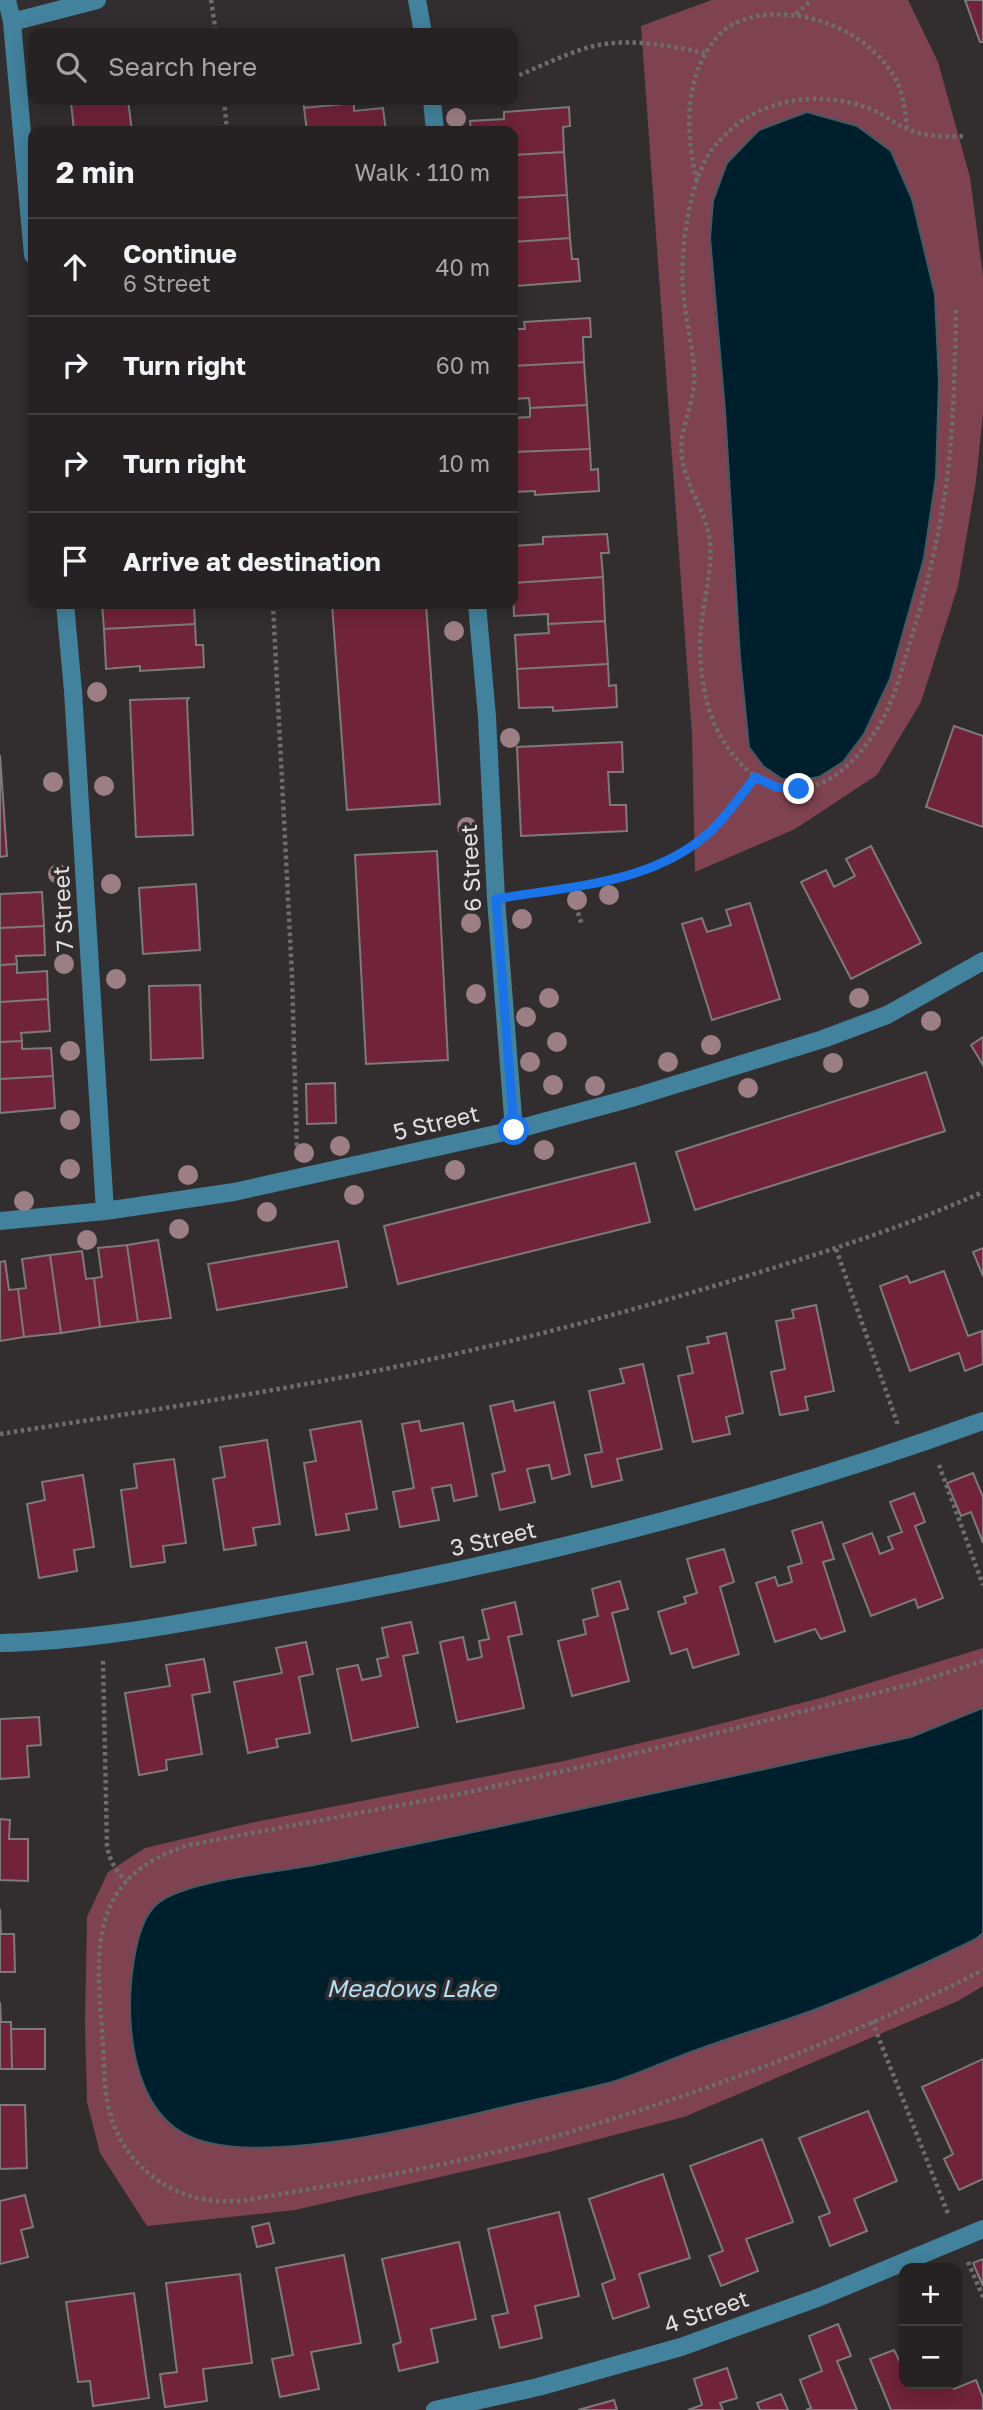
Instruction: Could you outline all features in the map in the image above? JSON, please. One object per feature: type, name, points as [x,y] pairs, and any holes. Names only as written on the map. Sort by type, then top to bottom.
[{"type":"street","points":[[7,0],[12,22],[28,200]]},
{"type":"street","points":[[12,22],[97,0]]},
{"type":"street","points":[[417,0],[422,28]]},
{"type":"street","points":[[432,105],[435,126]]},
{"type":"street","name":"7 Street","points":[[66,609],[74,691],[105,1211]]},
{"type":"street","name":"6 Street","points":[[477,609],[514,1130]]},
{"type":"street","name":"5 Street","points":[[0,1221],[105,1211],[196,1198],[514,1130],[635,1097],[822,1039],[887,1015],[983,961]]},
{"type":"street","name":"3 Street","points":[[6,1645],[102,1634],[340,1595],[575,1544],[906,1449],[983,1421]]},
{"type":"street","name":"4 Street","points":[[435,2410],[538,2387],[681,2347],[820,2297],[983,2229]]},
{"type":"path","points":[[211,0],[215,28]]},
{"type":"path","points":[[795,14],[812,0]]},
{"type":"path","points":[[696,181],[688,130],[696,78],[705,53],[721,33],[743,19],[795,14],[825,22],[853,35],[876,52],[893,74],[904,101],[908,130]]},
{"type":"path","points":[[518,76],[584,49],[612,43],[658,44],[705,53]]},
{"type":"path","points":[[956,310],[955,388],[948,466],[936,542],[918,618],[895,692],[880,724],[842,771],[822,784],[799,789],[776,787],[755,777],[734,758],[719,735],[709,709],[702,663],[701,625],[710,543],[704,517],[685,473],[681,452],[683,431],[692,407],[694,382],[683,294],[688,218],[696,181],[711,149],[737,124],[770,107],[805,98],[842,100],[877,111],[908,130],[946,137],[967,136]]},
{"type":"path","points":[[225,105],[227,126]]},
{"type":"path","points":[[273,609],[292,962],[298,1178]]},
{"type":"path","points":[[496,899],[630,876],[659,864],[687,849],[712,830],[755,777]]},
{"type":"path","points":[[569,886],[582,925]]},
{"type":"path","points":[[0,1434],[230,1398],[383,1369],[536,1334],[687,1294],[836,1249],[922,1219],[983,1192]]},
{"type":"path","points":[[836,1249],[906,1449]]},
{"type":"path","points":[[930,1440],[983,1586]]},
{"type":"path","points":[[102,1634],[107,1846],[109,1860],[126,1881]]},
{"type":"path","points":[[983,1661],[899,1688],[581,1767],[452,1795],[189,1845],[165,1853],[126,1881],[111,1902],[102,1926],[98,1978],[107,2104],[116,2133],[132,2158],[153,2179],[180,2193],[209,2200],[241,2201],[440,2164],[551,2137],[660,2104],[767,2065],[983,1970]]},
{"type":"path","points":[[872,2021],[983,2297]]},
{"type":"shaded area","points":[[712,0],[908,0],[938,62],[970,177],[983,276],[983,413],[976,481],[958,586],[921,702],[877,775],[795,829],[695,872],[692,734],[641,26]],"holes":[[[857,126],[891,151],[912,199],[924,558],[890,679],[819,777],[782,779],[749,747],[713,280],[713,201]]]},
{"type":"shaded area","name":"Meadows Lake","points":[[983,1648],[983,1986],[958,2001],[684,2117],[545,2153],[295,2210],[147,2226],[100,2153],[87,2102],[87,1917],[108,1872],[145,1848],[250,1823],[564,1761],[692,1731],[821,1698]]},
{"type":"water","points":[[807,112],[857,126],[891,151],[912,199],[935,295],[939,382],[936,477],[924,558],[890,679],[864,734],[843,762],[819,777],[799,780],[782,779],[763,766],[749,747],[710,238],[713,201],[727,163],[759,130]]},
{"type":"water","name":"Meadows Lake","points":[[983,1708],[983,1933],[976,1939],[916,1967],[814,2010],[612,2082],[392,2132],[344,2140],[252,2148],[214,2144],[183,2133],[171,2124],[160,2114],[145,2087],[135,2058],[131,2028],[131,1981],[142,1928],[157,1904],[170,1896],[210,1883],[393,1849],[911,1737]]},
{"type":"building","points":[[965,0],[983,0],[983,42],[980,42]]},
{"type":"building","points":[[71,105],[129,105],[131,126],[73,126]]},
{"type":"building","points":[[304,105],[334,105],[304,108]]},
{"type":"building","points":[[354,105],[354,111],[383,108],[385,126],[306,126],[304,108]]},
{"type":"building","points":[[569,107],[570,126],[563,127],[564,152],[518,155],[518,126],[470,126],[470,121],[504,119],[504,112]]},
{"type":"building","points":[[564,152],[567,195],[518,198],[518,155]]},
{"type":"building","points":[[567,195],[570,238],[518,242],[518,198]]},
{"type":"building","points":[[570,238],[572,259],[578,259],[580,281],[518,286],[518,242]]},
{"type":"building","points":[[590,318],[591,337],[583,337],[584,362],[518,366],[518,329],[525,329],[524,322]]},
{"type":"building","points":[[584,362],[587,405],[530,408],[529,398],[518,399],[518,366]]},
{"type":"building","points":[[587,405],[590,449],[518,452],[518,418],[530,417],[530,408]]},
{"type":"building","points":[[590,449],[591,470],[598,469],[599,491],[535,495],[535,491],[518,492],[518,452]]},
{"type":"building","points":[[607,534],[609,553],[601,553],[603,577],[518,583],[518,546],[543,544],[543,537]]},
{"type":"building","points":[[603,577],[605,621],[548,624],[548,614],[514,616],[514,609],[518,609],[518,583]]},
{"type":"building","points":[[102,609],[194,609],[195,624],[104,629]]},
{"type":"building","points":[[332,609],[426,609],[440,804],[347,810]]},
{"type":"building","points":[[605,621],[608,664],[517,669],[515,635],[549,633],[548,624]]},
{"type":"building","points":[[195,624],[196,645],[203,645],[204,667],[140,671],[140,666],[106,669],[104,629]]},
{"type":"building","points":[[608,664],[609,686],[616,685],[617,707],[553,711],[553,707],[519,708],[517,669]]},
{"type":"building","points":[[189,698],[193,835],[136,837],[130,700]]},
{"type":"building","points":[[954,726],[983,736],[983,827],[926,807]]},
{"type":"building","points":[[622,742],[623,772],[608,772],[610,805],[626,805],[627,831],[521,836],[517,747]]},
{"type":"building","points":[[0,755],[7,856],[0,857]]},
{"type":"building","points":[[871,846],[921,943],[851,979],[801,882],[826,870],[834,887],[855,876],[846,859]]},
{"type":"building","points":[[437,851],[448,1060],[366,1064],[355,855]]},
{"type":"building","points":[[196,884],[200,950],[143,954],[139,888]]},
{"type":"building","points":[[42,892],[44,926],[0,928],[0,894]]},
{"type":"building","points":[[750,903],[780,999],[712,1020],[682,924],[702,918],[707,932],[731,925],[726,910]]},
{"type":"building","points":[[44,926],[45,955],[16,956],[17,964],[0,965],[0,928]]},
{"type":"building","points":[[17,964],[17,973],[47,971],[48,999],[0,1002],[0,965]]},
{"type":"building","points":[[200,985],[203,1058],[151,1060],[149,986]]},
{"type":"building","points":[[48,999],[50,1031],[21,1033],[22,1041],[0,1042],[0,1002]]},
{"type":"building","points":[[983,1037],[983,1065],[971,1045]]},
{"type":"building","points":[[22,1041],[22,1049],[51,1048],[53,1076],[0,1079],[0,1042]]},
{"type":"building","points":[[926,1072],[945,1131],[695,1210],[676,1152]]},
{"type":"building","points":[[53,1076],[55,1108],[0,1113],[0,1079]]},
{"type":"building","points":[[335,1083],[336,1123],[307,1124],[306,1084]]},
{"type":"building","points":[[635,1163],[650,1222],[398,1284],[384,1226]]},
{"type":"building","points":[[158,1240],[171,1318],[138,1322],[127,1245]]},
{"type":"building","points":[[338,1241],[347,1287],[217,1310],[208,1264]]},
{"type":"building","points":[[127,1245],[138,1322],[100,1327],[94,1278],[102,1277],[98,1248]]},
{"type":"building","points":[[983,1248],[983,1276],[973,1252]]},
{"type":"building","points":[[82,1251],[86,1279],[94,1278],[100,1327],[61,1333],[50,1255]]},
{"type":"building","points":[[50,1255],[61,1333],[24,1337],[18,1289],[26,1288],[22,1259]]},
{"type":"building","points":[[5,1261],[9,1290],[18,1289],[24,1337],[0,1341],[0,1262]]},
{"type":"building","points":[[944,1271],[968,1336],[982,1331],[983,1364],[965,1371],[959,1353],[910,1371],[880,1286],[907,1276],[910,1283]]},
{"type":"building","points":[[816,1305],[834,1391],[805,1397],[808,1410],[780,1415],[771,1372],[785,1369],[776,1321],[794,1318],[792,1310]]},
{"type":"building","points":[[726,1333],[743,1413],[726,1417],[730,1434],[693,1442],[678,1376],[693,1373],[687,1347],[709,1343],[707,1337]]},
{"type":"building","points":[[643,1364],[662,1449],[617,1459],[622,1480],[592,1487],[585,1455],[602,1452],[589,1391],[624,1383],[620,1369]]},
{"type":"building","points":[[513,1401],[515,1411],[554,1402],[570,1474],[552,1479],[549,1465],[527,1469],[535,1502],[500,1510],[492,1474],[505,1471],[490,1406]]},
{"type":"building","points":[[361,1421],[377,1509],[346,1514],[349,1530],[316,1535],[304,1463],[316,1461],[310,1430]]},
{"type":"building","points":[[419,1421],[421,1431],[463,1423],[477,1496],[454,1501],[451,1485],[432,1488],[439,1520],[400,1527],[393,1492],[414,1488],[402,1424]]},
{"type":"building","points":[[267,1440],[280,1524],[253,1528],[256,1545],[224,1550],[213,1479],[225,1477],[220,1447]]},
{"type":"building","points":[[174,1459],[186,1543],[163,1546],[165,1562],[131,1567],[121,1490],[137,1488],[134,1464]]},
{"type":"building","points":[[973,1473],[983,1497],[983,1543],[971,1512],[961,1516],[947,1483]]},
{"type":"building","points":[[83,1475],[94,1547],[74,1550],[77,1571],[39,1578],[27,1504],[45,1500],[42,1482]]},
{"type":"building","points":[[914,1493],[925,1522],[915,1526],[943,1598],[918,1608],[915,1599],[871,1616],[843,1544],[872,1533],[880,1554],[893,1549],[888,1537],[902,1532],[890,1502]]},
{"type":"building","points":[[822,1522],[834,1559],[823,1562],[845,1631],[821,1639],[815,1629],[775,1642],[756,1583],[775,1577],[778,1586],[792,1582],[788,1567],[802,1563],[792,1531]]},
{"type":"building","points":[[724,1549],[734,1582],[720,1587],[739,1654],[693,1668],[687,1649],[671,1654],[658,1612],[686,1603],[684,1597],[697,1593],[687,1559]]},
{"type":"building","points":[[620,1581],[628,1609],[612,1613],[629,1681],[572,1696],[558,1641],[586,1634],[583,1620],[598,1616],[592,1589]]},
{"type":"building","points":[[515,1602],[522,1634],[508,1637],[524,1708],[457,1722],[440,1642],[463,1637],[468,1660],[482,1657],[479,1641],[489,1639],[482,1610]]},
{"type":"building","points":[[411,1622],[418,1653],[403,1656],[418,1727],[352,1741],[337,1669],[358,1665],[362,1680],[381,1676],[377,1659],[388,1657],[382,1628]]},
{"type":"building","points":[[306,1642],[313,1674],[299,1677],[310,1733],[276,1739],[278,1747],[248,1753],[234,1682],[282,1673],[276,1648]]},
{"type":"building","points":[[204,1659],[210,1692],[192,1695],[202,1754],[166,1760],[167,1770],[139,1775],[125,1693],[170,1686],[166,1665]]},
{"type":"building","points":[[39,1717],[41,1745],[27,1746],[29,1777],[0,1779],[0,1719]]},
{"type":"building","points":[[0,1819],[10,1820],[9,1839],[28,1839],[28,1881],[0,1880]]},
{"type":"building","points":[[0,1909],[1,1934],[14,1934],[15,1972],[0,1972]]},
{"type":"building","points":[[0,2002],[1,2022],[11,2022],[12,2069],[0,2069]]},
{"type":"building","points":[[11,2029],[45,2029],[45,2069],[12,2069]]},
{"type":"building","points":[[983,2059],[983,2179],[959,2190],[944,2159],[953,2154],[922,2087]]},
{"type":"building","points":[[0,2105],[25,2105],[27,2168],[0,2169]]},
{"type":"building","points":[[868,2111],[897,2181],[854,2199],[867,2231],[830,2246],[819,2217],[830,2213],[799,2138]]},
{"type":"building","points":[[762,2139],[793,2222],[746,2239],[758,2271],[721,2286],[709,2256],[723,2251],[690,2166]]},
{"type":"building","points":[[663,2174],[690,2258],[639,2274],[649,2307],[613,2319],[602,2284],[615,2279],[589,2199]]},
{"type":"building","points":[[25,2195],[33,2227],[21,2230],[28,2257],[0,2264],[0,2201]]},
{"type":"building","points":[[559,2212],[579,2296],[535,2306],[542,2338],[500,2348],[492,2316],[508,2313],[488,2229]]},
{"type":"building","points":[[269,2223],[274,2243],[257,2247],[252,2227]]},
{"type":"building","points":[[459,2242],[476,2319],[431,2329],[438,2362],[399,2371],[393,2345],[401,2342],[382,2259]]},
{"type":"building","points":[[344,2255],[361,2343],[311,2352],[319,2389],[280,2397],[272,2359],[293,2355],[276,2268]]},
{"type":"building","points":[[983,2259],[983,2286],[973,2263]]},
{"type":"building","points":[[240,2274],[252,2363],[203,2369],[207,2401],[165,2407],[160,2374],[177,2372],[166,2283]]},
{"type":"building","points":[[134,2293],[149,2398],[93,2406],[90,2381],[78,2382],[66,2302]]},
{"type":"building","points":[[838,2324],[851,2356],[837,2361],[857,2410],[806,2410],[811,2408],[800,2380],[822,2371],[809,2336]]},
{"type":"building","points":[[894,2350],[899,2360],[899,2389],[962,2389],[962,2386],[976,2380],[983,2398],[983,2410],[891,2410],[870,2359]]},
{"type":"building","points":[[727,2368],[737,2398],[720,2403],[723,2410],[688,2410],[702,2405],[694,2379]]},
{"type":"building","points":[[781,2394],[788,2410],[760,2410],[757,2403]]},
{"type":"building","points":[[614,2400],[617,2410],[578,2410]]},
{"type":"route","points":[[514,1130],[496,899],[630,876],[659,864],[687,849],[712,830],[755,777],[776,787],[799,789]]}]
